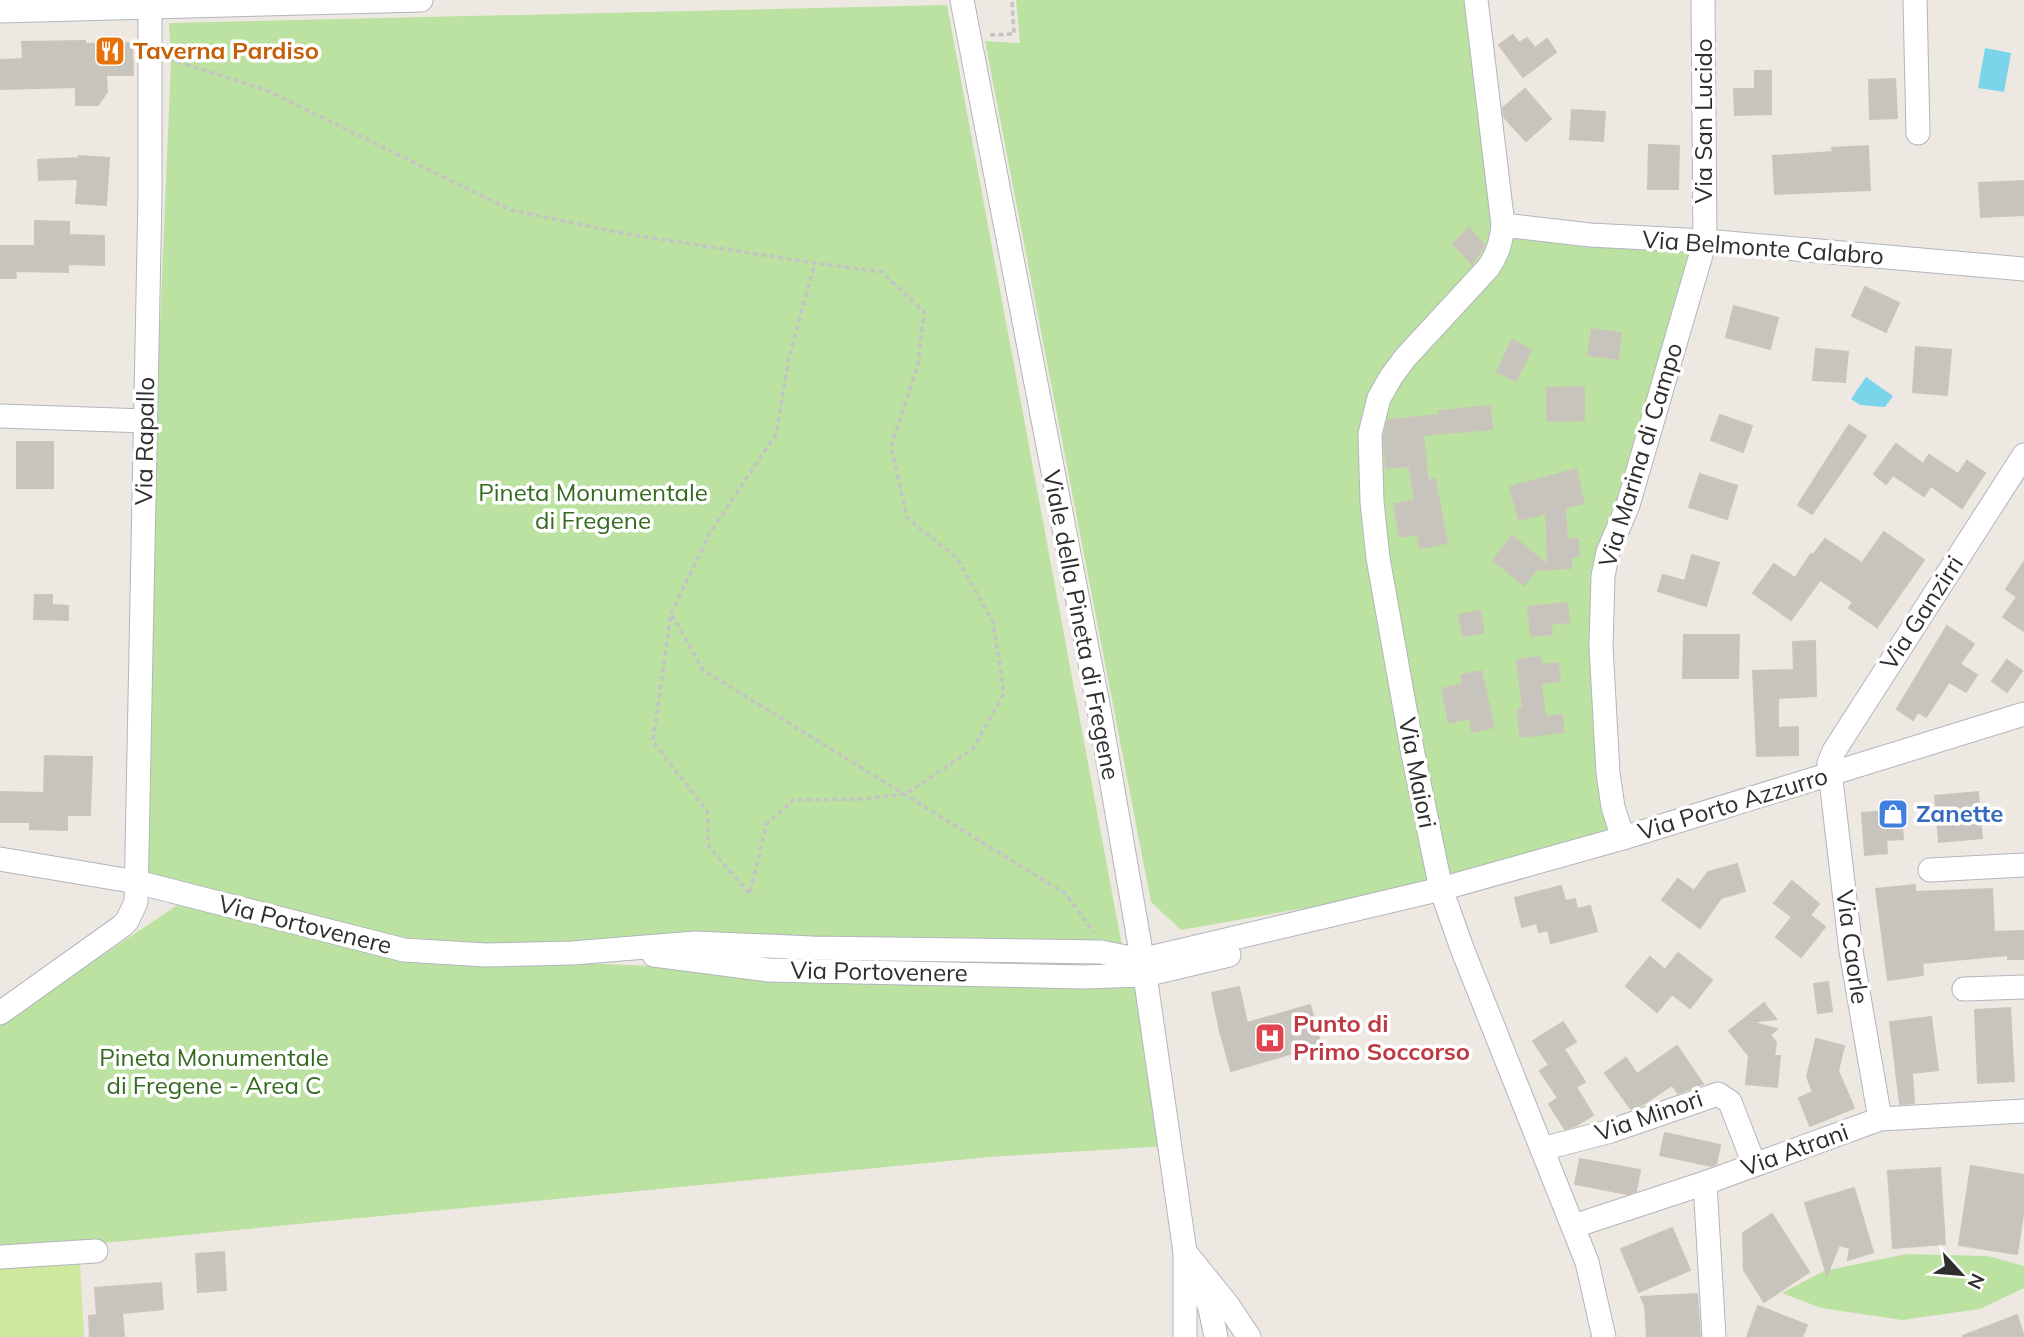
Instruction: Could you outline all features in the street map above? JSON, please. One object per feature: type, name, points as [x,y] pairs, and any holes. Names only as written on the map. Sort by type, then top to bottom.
[{"type":"street","points":[[0,11],[150,3],[421,0]]},
{"type":"street","name":"Viale della Pineta di Fregene","points":[[962,0],[1100,715],[1143,967],[1185,1252],[1185,1337]]},
{"type":"street","points":[[1476,0],[1503,226]]},
{"type":"street","name":"Via San Lucido","points":[[1703,0],[1705,241]]},
{"type":"street","points":[[1915,0],[1918,133]]},
{"type":"street","name":"Via Rapallo","points":[[0,1013],[125,924],[135,905],[146,421],[150,3]]},
{"type":"street","name":"Via Belmonte Calabro","points":[[1503,226],[2024,269]]},
{"type":"street","name":"Via Maiori","points":[[1503,226],[1499,248],[1488,268],[1391,377],[1378,398],[1370,435],[1370,479],[1378,558],[1413,754],[1441,889],[1463,951],[1574,1226],[1589,1269],[1604,1337]]},
{"type":"street","name":"Via Marina di Campo","points":[[1623,838],[1613,807],[1608,773],[1601,646],[1604,569],[1611,544],[1628,505],[1705,241]]},
{"type":"street","points":[[0,416],[146,421]]},
{"type":"street","name":"Via Ganzirri","points":[[1829,774],[1829,763],[1834,751],[2024,455]]},
{"type":"street","name":"Via Porto Azzurro","points":[[1143,967],[1623,838],[2024,714]]},
{"type":"street","name":"Via Caorle","points":[[1829,774],[1851,951],[1880,1119]]},
{"type":"street","name":"Via Portovenere","points":[[0,859],[137,882],[404,950],[486,955],[572,953],[695,943],[812,948],[1101,952],[1143,967]]},
{"type":"street","points":[[1930,870],[2024,865]]},
{"type":"street","name":"Via Portovenere","points":[[614,949],[768,970],[1083,977],[1143,967]]},
{"type":"street","points":[[1964,989],[2024,987]]},
{"type":"street","name":"Via Minori","points":[[1542,1149],[1611,1131],[1718,1094],[1730,1102],[1754,1164]]},
{"type":"street","name":"Via Atrani","points":[[1574,1226],[1705,1183],[1880,1119],[2024,1111]]},
{"type":"street","points":[[1705,1183],[1714,1337]]},
{"type":"street","points":[[0,1257],[96,1251]]},
{"type":"street","points":[[1185,1252],[1227,1304],[1249,1337]]},
{"type":"street","name":"Viale della Pineta di Fregene","points":[[1185,1252],[1204,1292],[1216,1337]]},
{"type":"path","points":[[151,53],[266,90],[511,210],[627,234],[882,272],[924,312],[918,364],[891,446],[907,518],[957,558],[993,622],[1004,693],[972,749],[906,794],[862,799],[793,800],[766,825],[750,894],[709,848],[706,811],[653,741],[671,613],[710,533],[776,434],[789,357],[815,264]]},
{"type":"path","points":[[671,613],[703,670],[1066,894],[1102,944],[1101,952]]},
{"type":"green space","points":[[1016,0],[1472,0],[1499,241],[1365,425],[1436,885],[1181,930],[1151,902],[985,41],[1020,43]]},
{"type":"green space","name":"Pineta Monumentale di Fregene","points":[[947,5],[1122,946],[405,944],[137,882],[171,60],[169,23]]},
{"type":"green space","points":[[1503,225],[1705,241],[1605,561],[1623,838],[1441,889],[1393,616],[1373,416],[1446,316]]},
{"type":"green space","name":"Pineta Monumentale di Fregene - Area C","points":[[185,900],[401,955],[675,967],[1144,977],[1167,1146],[989,1157],[0,1253],[0,1024]]},
{"type":"green space","points":[[1906,1254],[1988,1256],[2024,1266],[2024,1288],[1980,1309],[1902,1320],[1821,1308],[1782,1293],[1824,1271]]},
{"type":"green space","points":[[80,1262],[84,1337],[0,1337],[0,1267]]},
{"type":"water","points":[[1985,48],[2011,53],[2004,92],[1978,88]]},
{"type":"water","points":[[1866,377],[1893,396],[1885,407],[1860,405],[1851,399]]},
{"type":"building","points":[[1513,35],[1519,43],[1527,38],[1535,48],[1547,39],[1556,52],[1523,77],[1499,45]]},
{"type":"building","points":[[85,41],[85,44],[132,43],[133,75],[106,75],[107,92],[98,105],[76,105],[76,87],[0,89],[0,60],[23,59],[22,42]]},
{"type":"building","points":[[1755,71],[1771,71],[1771,114],[1735,115],[1734,89],[1755,89]]},
{"type":"building","points":[[1895,79],[1897,118],[1870,119],[1869,80]]},
{"type":"building","points":[[1525,89],[1551,119],[1526,141],[1504,117],[1503,108]]},
{"type":"building","points":[[1572,110],[1605,112],[1603,141],[1570,139]]},
{"type":"building","points":[[1649,145],[1679,146],[1678,189],[1648,189]]},
{"type":"building","points":[[1868,146],[1870,190],[1775,194],[1773,156],[1833,152],[1832,148]]},
{"type":"building","points":[[79,156],[109,158],[106,205],[76,203],[78,179],[39,180],[38,160]]},
{"type":"building","points":[[2024,181],[2024,215],[1981,217],[1979,183]]},
{"type":"building","points":[[35,221],[69,222],[69,235],[104,236],[104,265],[68,264],[68,272],[15,271],[16,278],[0,278],[0,246],[35,246]]},
{"type":"building","points":[[1469,228],[1484,245],[1472,264],[1453,244]]},
{"type":"building","points":[[1865,287],[1899,303],[1886,332],[1852,316]]},
{"type":"building","points":[[1734,306],[1778,318],[1770,349],[1726,337]]},
{"type":"building","points":[[1592,329],[1621,333],[1618,359],[1588,355]]},
{"type":"building","points":[[1512,340],[1531,350],[1516,381],[1497,372]]},
{"type":"building","points":[[1916,347],[1951,350],[1947,395],[1913,392]]},
{"type":"building","points":[[1816,349],[1848,352],[1845,382],[1813,380]]},
{"type":"building","points":[[1584,387],[1584,420],[1547,421],[1547,388]]},
{"type":"building","points":[[1490,406],[1492,429],[1423,435],[1428,481],[1435,479],[1447,543],[1420,548],[1417,534],[1400,537],[1394,504],[1415,500],[1409,466],[1386,468],[1384,436],[1388,420]]},
{"type":"building","points":[[1720,415],[1752,426],[1743,452],[1711,440]]},
{"type":"building","points":[[1849,425],[1866,436],[1812,514],[1798,505]]},
{"type":"building","points":[[17,442],[53,442],[53,488],[17,488]]},
{"type":"building","points":[[1896,444],[1923,464],[1929,455],[1958,474],[1967,461],[1985,473],[1962,508],[1931,486],[1924,496],[1893,475],[1886,484],[1874,474]]},
{"type":"building","points":[[1576,469],[1584,503],[1565,508],[1567,539],[1578,539],[1579,556],[1571,557],[1571,568],[1536,570],[1524,585],[1493,560],[1512,536],[1548,565],[1546,513],[1519,520],[1510,487]]},
{"type":"building","points":[[1700,474],[1737,486],[1727,519],[1689,507]]},
{"type":"building","points":[[1884,532],[1924,560],[1877,627],[1849,608],[1853,602],[1820,580],[1791,620],[1753,593],[1774,564],[1795,578],[1825,539],[1862,563]]},
{"type":"building","points":[[1692,555],[1719,563],[1706,606],[1658,591],[1663,575],[1685,581]]},
{"type":"building","points":[[2024,562],[2024,631],[2003,617],[2017,597],[2006,589]]},
{"type":"building","points":[[35,595],[52,595],[52,605],[68,606],[68,620],[34,619]]},
{"type":"building","points":[[1567,603],[1569,622],[1551,624],[1552,634],[1531,636],[1528,607]]},
{"type":"building","points":[[1480,611],[1484,633],[1463,636],[1459,615]]},
{"type":"building","points":[[1947,626],[1974,644],[1960,664],[1977,675],[1966,692],[1949,682],[1926,717],[1918,712],[1913,720],[1897,709]]},
{"type":"building","points":[[1684,635],[1739,635],[1738,678],[1683,678]]},
{"type":"building","points":[[1815,641],[1816,696],[1778,698],[1778,728],[1798,727],[1798,755],[1757,756],[1753,671],[1794,670],[1793,642]]},
{"type":"building","points":[[1540,657],[1541,665],[1558,663],[1560,681],[1541,683],[1545,717],[1562,715],[1564,732],[1520,737],[1518,709],[1523,709],[1517,660]]},
{"type":"building","points":[[2007,660],[2022,671],[2007,692],[1992,681]]},
{"type":"building","points":[[1481,671],[1494,727],[1472,732],[1470,718],[1449,723],[1442,689],[1463,684],[1461,675]]},
{"type":"building","points":[[45,756],[92,757],[90,815],[67,815],[67,830],[30,829],[30,822],[0,822],[0,792],[44,793]]},
{"type":"building","points":[[1978,792],[1982,838],[1939,842],[1935,796]]},
{"type":"building","points":[[1901,810],[1903,839],[1886,840],[1887,853],[1865,855],[1862,813]]},
{"type":"building","points":[[1737,864],[1745,891],[1721,898],[1700,928],[1662,900],[1678,879],[1694,891],[1708,872]]},
{"type":"building","points":[[1792,881],[1819,904],[1810,915],[1825,927],[1801,957],[1776,937],[1792,917],[1774,903]]},
{"type":"building","points":[[1915,885],[1915,892],[1992,889],[1994,932],[2024,931],[2024,959],[2008,959],[2008,955],[1922,963],[1923,975],[1888,980],[1876,889]]},
{"type":"building","points":[[1561,886],[1565,901],[1575,899],[1577,909],[1590,906],[1597,931],[1551,943],[1548,930],[1539,932],[1537,923],[1522,927],[1515,898]]},
{"type":"building","points":[[1678,953],[1712,980],[1690,1008],[1672,994],[1657,1012],[1626,986],[1650,957],[1665,970]]},
{"type":"building","points":[[1828,982],[1832,1011],[1818,1013],[1814,984]]},
{"type":"building","name":"Punto di Primo Soccorso","points":[[1239,987],[1247,1023],[1310,1005],[1321,1045],[1231,1071],[1212,993]]},
{"type":"building","points":[[1764,1003],[1776,1019],[1751,1022],[1777,1029],[1770,1035],[1776,1042],[1774,1056],[1780,1056],[1777,1087],[1746,1084],[1749,1056],[1729,1031]]},
{"type":"building","points":[[2010,1008],[2014,1081],[1978,1083],[1975,1010]]},
{"type":"building","points":[[1931,1017],[1938,1070],[1912,1073],[1914,1103],[1900,1104],[1890,1022]]},
{"type":"building","points":[[1563,1022],[1576,1042],[1564,1049],[1585,1082],[1576,1087],[1593,1115],[1565,1129],[1549,1104],[1558,1098],[1540,1071],[1549,1065],[1533,1041]]},
{"type":"building","points":[[1816,1039],[1844,1046],[1838,1071],[1854,1108],[1810,1126],[1799,1098],[1813,1092],[1807,1077]]},
{"type":"building","points":[[1677,1046],[1703,1084],[1678,1093],[1672,1085],[1642,1105],[1631,1109],[1605,1073],[1626,1058],[1637,1074]]},
{"type":"building","points":[[1665,1133],[1720,1145],[1716,1164],[1711,1166],[1660,1155]]},
{"type":"building","points":[[1580,1159],[1640,1170],[1636,1191],[1627,1194],[1575,1184]]},
{"type":"building","points":[[1971,1166],[2024,1175],[2024,1208],[2017,1254],[1959,1245]]},
{"type":"building","points":[[1940,1168],[1945,1244],[1893,1248],[1888,1171]]},
{"type":"building","points":[[1854,1188],[1873,1252],[1848,1260],[1850,1248],[1839,1245],[1827,1275],[1805,1203]]},
{"type":"building","points":[[1772,1214],[1809,1272],[1764,1302],[1744,1270],[1743,1233]]},
{"type":"building","points":[[1672,1228],[1690,1270],[1639,1292],[1621,1249]]},
{"type":"building","points":[[224,1252],[226,1290],[198,1292],[196,1254]]},
{"type":"building","points":[[161,1283],[163,1309],[122,1313],[124,1337],[90,1337],[89,1316],[97,1315],[95,1288]]},
{"type":"building","points":[[1697,1294],[1700,1337],[1647,1337],[1645,1306],[1641,1297]]},
{"type":"building","points":[[1758,1306],[1807,1325],[1802,1337],[1747,1337]]},
{"type":"building","points":[[2017,1315],[2024,1337],[1963,1337],[1963,1336]]},
{"type":"place","name":"Taverna Pardiso","points":[[110,51]]},
{"type":"place","name":"Zanette","points":[[1893,814]]},
{"type":"place","name":"Punto di Primo Soccorso","points":[[1270,1038]]}]
